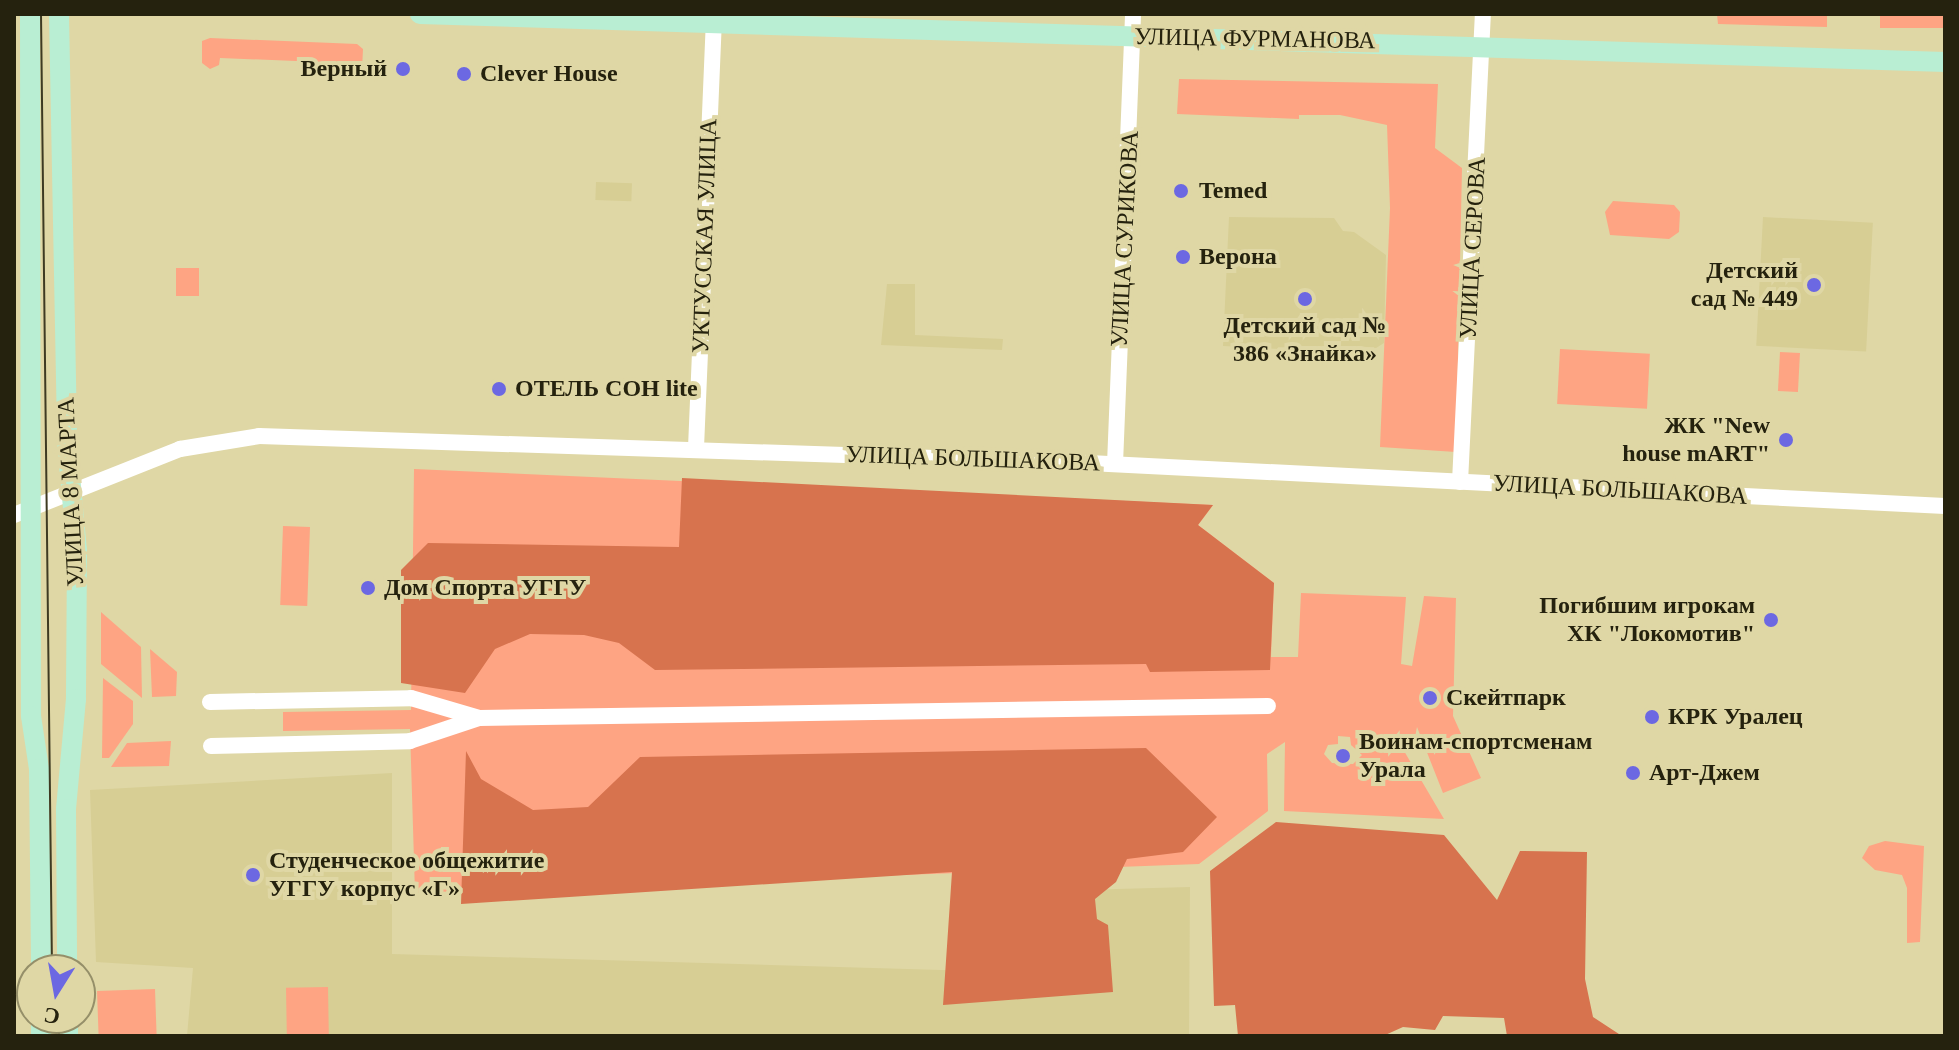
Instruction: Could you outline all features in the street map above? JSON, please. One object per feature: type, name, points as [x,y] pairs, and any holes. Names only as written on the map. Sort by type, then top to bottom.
[{"type":"main road","name":"УЛИЦА 8 МАРТА","points":[[30,14],[24,512],[31,716],[39,769],[41,954]]},
{"type":"main road","name":"УЛИЦА 8 МАРТА","points":[[59,14],[72,494],[77,550],[76,699],[66,809],[67,954]]},
{"type":"main road","name":"УЛИЦА ФУРМАНОВА","points":[[420,14],[1945,62]]},
{"type":"street","name":"УЛИЦА СУРИКОВА","points":[[1115,464],[1133,14]]},
{"type":"street","name":"УЛИЦА СЕРОВА","points":[[1460,482],[1483,14]]},
{"type":"street","name":"УКТУССКАЯ УЛИЦА","points":[[696,448],[714,25]]},
{"type":"street","name":"УЛИЦА БОЛЬШАКОВА","points":[[24,512],[72,494],[125,467],[180,449],[259,436],[1115,464],[1945,506]]},
{"type":"street","points":[[210,702],[411,698],[479,718],[1268,706]]},
{"type":"street","points":[[211,746],[410,741],[479,718]]},
{"type":"shaded area","points":[[1717,14],[1827,14],[1827,27],[1718,24]]},
{"type":"shaded area","points":[[1880,14],[1945,14],[1945,28],[1880,28]]},
{"type":"shaded area","points":[[210,38],[357,44],[363,49],[362,70],[349,75],[344,63],[220,58],[219,65],[210,69],[202,63],[202,41]]},
{"type":"shaded area","points":[[1179,79],[1438,84],[1435,148],[1462,168],[1456,452],[1380,447],[1390,208],[1387,125],[1340,115],[1299,115],[1299,119],[1177,114]]},
{"type":"shaded area","points":[[596,182],[632,183],[631,201],[595,200]]},
{"type":"shaded area","points":[[1613,201],[1674,205],[1680,212],[1679,232],[1669,239],[1610,235],[1605,212]]},
{"type":"shaded area","name":"Детский сад № 386 «Знайка»","points":[[1229,217],[1334,218],[1343,231],[1354,232],[1386,255],[1384,343],[1376,348],[1357,346],[1356,353],[1223,346]]},
{"type":"shaded area","name":"Детский сад № 449","points":[[1763,217],[1873,223],[1866,352],[1756,346]]},
{"type":"shaded area","points":[[176,268],[199,268],[199,296],[176,296]]},
{"type":"shaded area","points":[[887,284],[915,284],[915,335],[1003,339],[1002,350],[881,345]]},
{"type":"shaded area","points":[[1560,349],[1650,354],[1647,409],[1557,404]]},
{"type":"shaded area","points":[[1780,352],[1800,353],[1798,392],[1778,391]]},
{"type":"shaded area","points":[[414,469],[1213,505],[1198,525],[1274,583],[1271,657],[1298,657],[1301,593],[1406,597],[1401,664],[1412,666],[1424,596],[1456,598],[1453,716],[1481,778],[1443,793],[1417,727],[1415,737],[1397,739],[1444,819],[1284,811],[1285,742],[1267,754],[1268,811],[1199,864],[415,893],[410,729],[283,731],[283,712],[411,710]],"holes":[[[1338,736],[1350,737],[1351,745],[1362,755],[1353,764],[1332,763],[1324,754],[1328,745],[1338,744]]]},
{"type":"shaded area","points":[[682,478],[1213,505],[1198,525],[1274,583],[1270,670],[1150,672],[1146,664],[655,670],[619,643],[584,635],[530,634],[495,649],[465,693],[401,683],[401,570],[428,543],[679,547]]},
{"type":"shaded area","points":[[283,526],[310,527],[307,606],[280,605]]},
{"type":"shaded area","points":[[101,612],[141,647],[142,698],[101,664]]},
{"type":"shaded area","points":[[150,649],[177,672],[176,696],[152,697]]},
{"type":"shaded area","points":[[103,678],[133,701],[133,724],[109,758],[102,758]]},
{"type":"shaded area","points":[[171,741],[169,766],[111,767],[127,743]]},
{"type":"shaded area","points":[[1146,748],[1217,817],[1183,852],[1127,859],[1116,882],[1095,899],[1097,919],[1108,925],[1113,992],[943,1005],[952,872],[461,904],[466,751],[481,779],[533,810],[588,807],[640,757]]},
{"type":"shaded area","points":[[392,773],[392,954],[1080,974],[1080,890],[1190,887],[1189,1036],[187,1036],[193,968],[96,962],[90,790]]},
{"type":"shaded area","points":[[1276,822],[1444,835],[1497,900],[1520,851],[1587,852],[1585,979],[1593,1017],[1622,1036],[1507,1036],[1504,1018],[1443,1016],[1435,1030],[1403,1027],[1383,1036],[1238,1036],[1235,1005],[1214,1006],[1210,871]]},
{"type":"shaded area","points":[[1885,841],[1924,846],[1920,942],[1907,943],[1907,888],[1902,875],[1875,870],[1862,858],[1869,846]]},
{"type":"shaded area","points":[[328,987],[329,1036],[287,1036],[286,988]]},
{"type":"shaded area","points":[[155,989],[157,1036],[99,1036],[97,991]]},
{"type":"tram line","points":[[41,14],[52,954]]},
{"type":"place","name":"Верный","points":[[403,69]]},
{"type":"place","name":"Clever House","points":[[464,74]]},
{"type":"place","name":"Temed","points":[[1181,191]]},
{"type":"place","name":"Верона","points":[[1183,257]]},
{"type":"place","name":"Детский сад № 449","points":[[1814,285]]},
{"type":"place","name":"Детский сад № 386 «Знайка»","points":[[1305,299]]},
{"type":"place","name":"ОТЕЛЬ СОН lite","points":[[499,389]]},
{"type":"place","name":"ЖК \"New house mART\"","points":[[1786,440]]},
{"type":"place","name":"Дом Спорта УГГУ","points":[[368,588]]},
{"type":"place","name":"Погибшим игрокам ХК \"Локомотив\"","points":[[1771,620]]},
{"type":"place","name":"Скейтпарк","points":[[1430,698]]},
{"type":"place","name":"КРК Уралец","points":[[1652,717]]},
{"type":"place","name":"Воинам-спортсменам Урала","points":[[1343,756]]},
{"type":"place","name":"Арт-Джем","points":[[1633,773]]},
{"type":"place","name":"Студенческое общежитие УГГУ корпус «Г»","points":[[253,875]]}]
